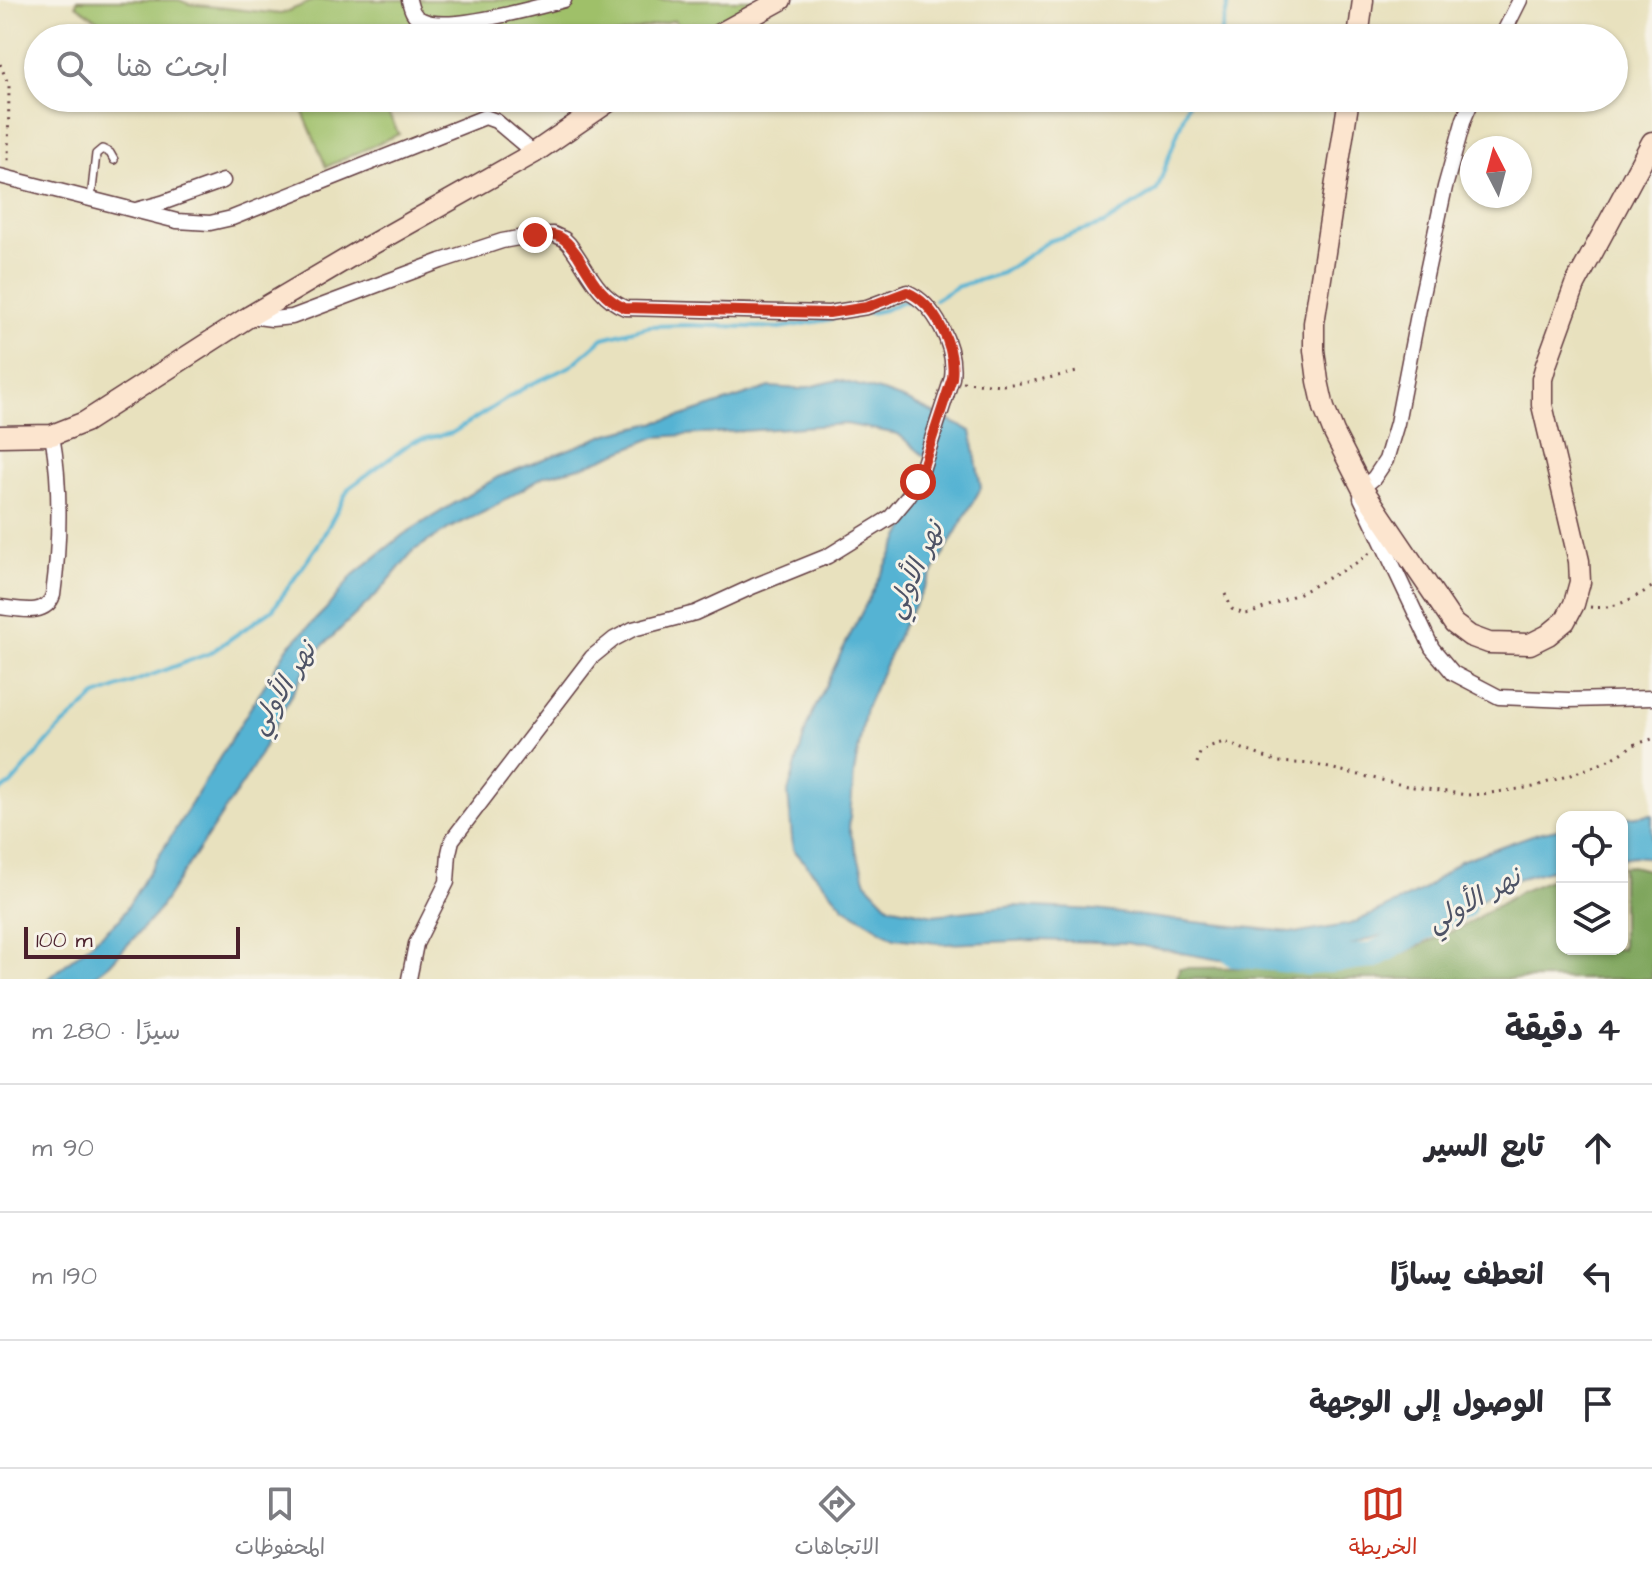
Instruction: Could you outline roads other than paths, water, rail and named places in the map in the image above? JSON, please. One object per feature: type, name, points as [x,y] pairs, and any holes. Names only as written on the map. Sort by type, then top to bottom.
[{"type":"main road","points":[[737,24],[781,0]]},
{"type":"main road","points":[[1360,24],[1363,0]]},
{"type":"main road","points":[[0,436],[52,435],[85,422],[250,316],[534,153],[594,112]]},
{"type":"main road","points":[[1347,112],[1316,311],[1314,350],[1324,408],[1362,488],[1454,624],[1470,636],[1489,643],[1530,644],[1565,621],[1574,604],[1580,582],[1579,561],[1542,405],[1542,379],[1575,285],[1652,142]]},
{"type":"street","points":[[409,0],[417,18],[433,23],[494,17],[564,0]]},
{"type":"street","points":[[1508,24],[1520,0]]},
{"type":"street","points":[[1467,112],[1445,187],[1397,423],[1386,460],[1374,478],[1362,488],[1361,498],[1432,648],[1453,673],[1499,697],[1569,700],[1652,698]]},
{"type":"street","points":[[3,176],[186,223],[210,223],[232,218],[485,117],[496,121],[534,153]]},
{"type":"street","points":[[134,210],[223,181]]},
{"type":"street","points":[[250,316],[272,319],[292,317],[476,249],[516,238],[553,234],[569,244],[600,290],[625,308],[829,313],[867,307],[907,292],[924,302],[949,343],[952,378],[918,482],[891,517],[828,556],[695,613],[633,629],[602,647],[452,840],[447,882],[416,944],[409,979]]},
{"type":"street","points":[[0,607],[45,607],[53,595],[58,505],[52,435]]},
{"type":"lane","points":[[91,199],[96,154],[102,149],[110,153],[114,160]]},
{"type":"water","points":[[838,380],[908,401],[971,431],[981,488],[902,627],[866,708],[854,773],[849,828],[866,882],[889,906],[933,915],[1015,906],[1095,910],[1300,933],[1351,924],[1422,891],[1460,861],[1556,829],[1556,869],[1513,880],[1455,917],[1376,937],[1322,955],[1220,960],[1127,943],[1036,940],[946,944],[894,938],[844,907],[793,849],[788,792],[808,723],[906,526],[929,460],[898,434],[846,424],[656,437],[584,466],[544,476],[413,551],[381,590],[313,655],[249,774],[155,915],[110,964],[91,979],[48,979],[120,919],[288,647],[326,609],[353,575],[404,534],[498,477],[608,434],[682,416],[770,387],[800,389]]},
{"type":"water","points":[[1652,814],[1652,858],[1628,857],[1628,817]]},
{"type":"waterway","points":[[1224,24],[1229,0]]},
{"type":"waterway","points":[[935,300],[956,287],[1002,273],[1049,241],[1104,224],[1157,190],[1185,112]]},
{"type":"waterway","points":[[869,313],[903,301],[916,304]]},
{"type":"waterway","points":[[0,791],[11,784],[57,731],[96,696],[210,653],[273,609],[320,542],[349,488],[412,442],[452,433],[527,386],[571,366],[603,338],[650,326],[779,328],[833,319]]},
{"type":"waterway","name":"نهر الأولي","points":[[1235,954],[1307,962],[1372,956],[1463,906]]}]
